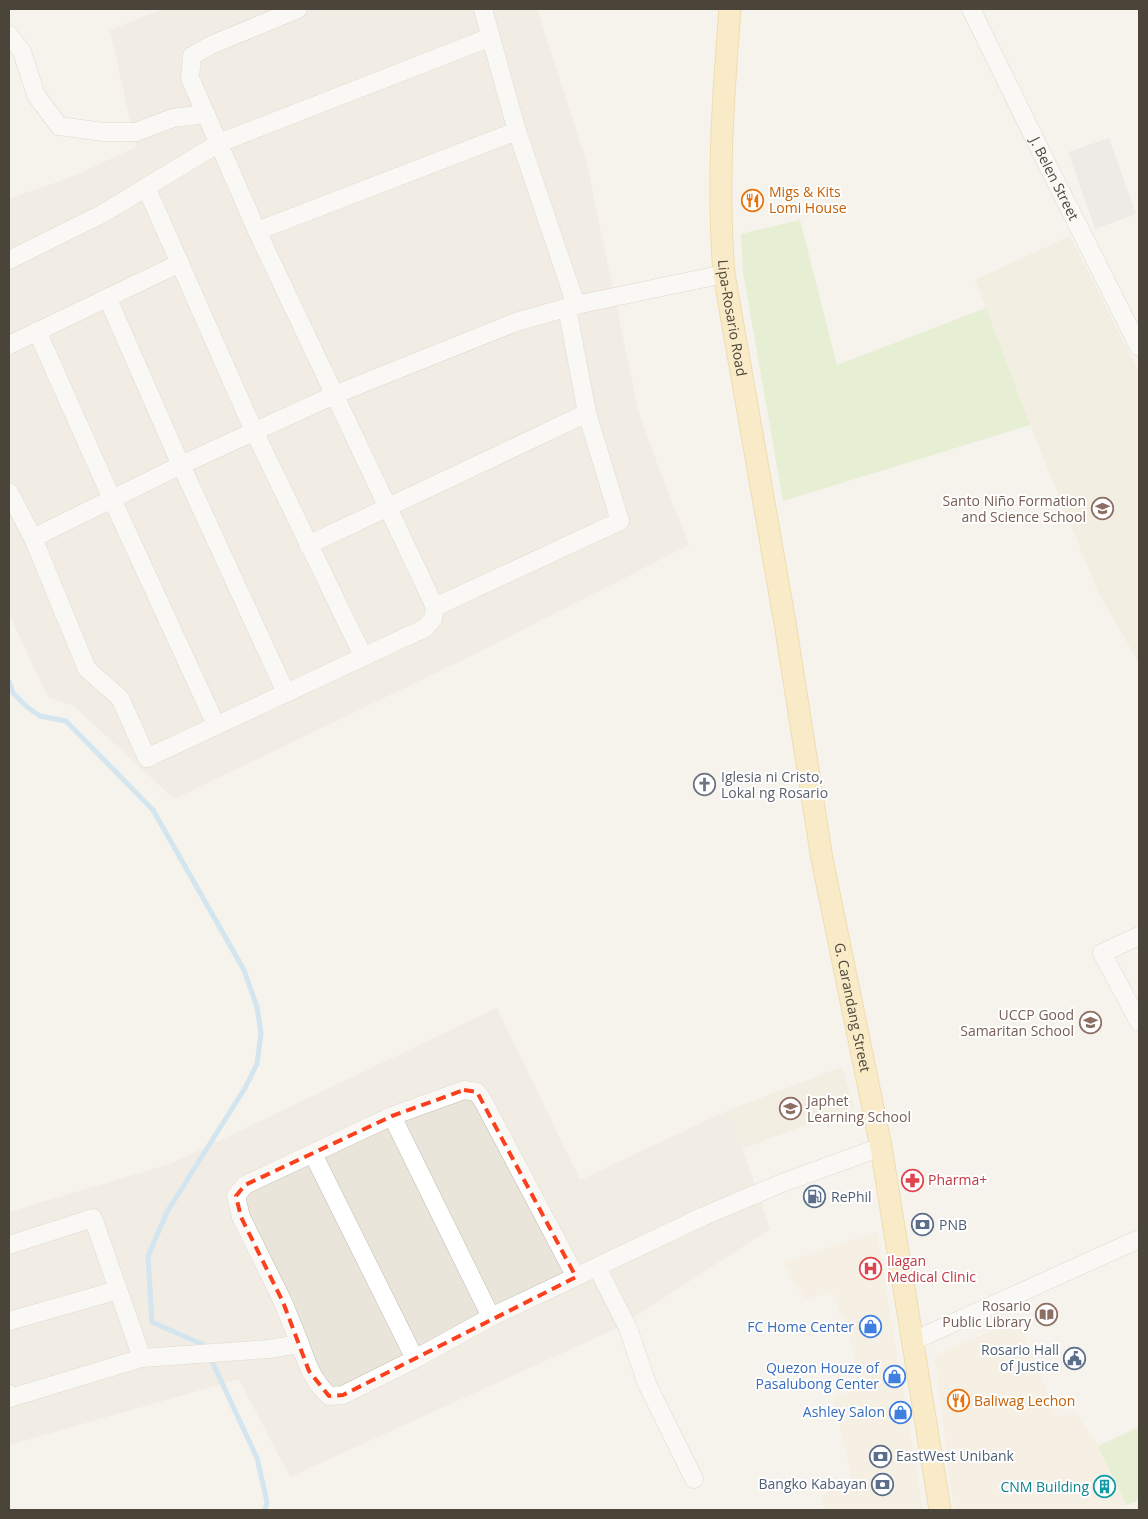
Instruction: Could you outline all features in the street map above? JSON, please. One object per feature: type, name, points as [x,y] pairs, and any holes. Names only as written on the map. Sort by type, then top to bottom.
[{"type":"main road","name":"Lipa-Rosario Road","points":[[730,9],[721,138],[720,227],[724,274],[785,623]]},
{"type":"main road","name":"G. Carandang Street","points":[[785,623],[822,860],[881,1148],[940,1510]]},
{"type":"street","points":[[9,492],[33,538],[86,668],[120,698],[147,758],[425,628],[432,619],[435,607],[257,231],[190,78],[192,56],[211,45],[298,9]]},
{"type":"street","points":[[435,607],[620,521],[587,412],[571,306],[517,130],[483,9]]},
{"type":"street","name":"J. Belen Street","points":[[971,9],[1139,347]]},
{"type":"street","points":[[9,35],[22,52],[36,95],[59,126],[103,132],[136,132],[173,118],[206,114]]},
{"type":"street","points":[[9,260],[102,214],[219,144],[491,37]]},
{"type":"street","points":[[257,231],[517,130]]},
{"type":"street","points":[[146,187],[254,431],[363,656]]},
{"type":"street","points":[[9,345],[180,263]]},
{"type":"street","points":[[33,538],[181,465],[334,394],[516,322],[571,306],[724,274]]},
{"type":"street","points":[[108,299],[181,465],[286,693]]},
{"type":"street","points":[[37,331],[216,726]]},
{"type":"street","points":[[308,545],[587,412]]},
{"type":"street","points":[[1139,936],[1102,953],[1139,1022]]},
{"type":"street","points":[[576,1276],[477,1092],[464,1090],[392,1116],[245,1185],[236,1196],[242,1217],[283,1302],[310,1372],[329,1396],[344,1394],[415,1359],[491,1317],[726,1206],[782,1183],[881,1148]]},
{"type":"street","points":[[392,1116],[491,1317]]},
{"type":"street","points":[[313,1154],[415,1359]]},
{"type":"street","points":[[9,1245],[93,1218],[142,1358]]},
{"type":"street","points":[[913,1341],[1139,1238]]},
{"type":"street","points":[[597,1267],[628,1328],[648,1384],[694,1479]]},
{"type":"street","points":[[9,1321],[118,1290]]},
{"type":"street","points":[[9,1394],[10,1398],[142,1358],[269,1350],[300,1344]]},
{"type":"highlighted area","points":[[464,1090],[477,1092],[576,1277],[343,1395],[329,1396],[309,1371],[283,1302],[241,1217],[236,1196],[245,1185],[392,1116]]},
{"type":"shaded area","points":[[164,9],[537,9],[587,164],[638,410],[689,545],[479,652],[174,799],[74,706],[48,697],[9,614],[9,199],[74,176],[136,147],[110,30]]},
{"type":"shaded area","points":[[1109,138],[1136,214],[1095,229],[1068,152]]},
{"type":"shaded area","name":"Santo Niño Formation and Science School","points":[[1070,236],[1139,372],[1139,663],[1099,594],[1030,425],[975,280]]},
{"type":"shaded area","points":[[497,1008],[580,1180],[729,1110],[770,1229],[617,1328],[290,1477],[239,1379],[9,1445],[9,1212],[170,1164]]},
{"type":"shaded area","name":"Japhet Learning School","points":[[842,1067],[854,1107],[742,1149],[729,1110]]},
{"type":"shaded area","points":[[877,1232],[923,1510],[825,1510],[821,1496],[852,1479],[833,1397],[863,1389],[845,1316],[840,1317],[833,1292],[805,1299],[783,1263]]},
{"type":"shaded area","points":[[1018,1319],[1057,1417],[1075,1411],[1098,1446],[1127,1504],[1118,1510],[954,1510],[935,1356]]},
{"type":"green space","points":[[800,220],[837,365],[986,308],[1030,425],[783,501],[743,272],[741,234]]},
{"type":"green space","points":[[1139,1427],[1139,1500],[1127,1505],[1098,1446]]},
{"type":"waterway","points":[[9,681],[13,693],[27,707],[40,716],[66,721],[153,810],[244,970],[257,1007],[261,1033],[257,1064],[245,1088],[167,1212],[148,1256],[152,1322],[204,1345],[206,1350]]},
{"type":"waterway","points":[[210,1357],[257,1458],[267,1502],[265,1510]]},
{"type":"place","name":"Migs & Kits Lomi House","points":[[753,200]]},
{"type":"place","name":"Santo Niño Formation and Science School","points":[[1102,509]]},
{"type":"place","name":"Iglesia ni Cristo, Lokal ng Rosario","points":[[705,785]]},
{"type":"place","name":"UCCP Good Samaritan School","points":[[1090,1023]]},
{"type":"place","name":"Japhet Learning School","points":[[791,1109]]},
{"type":"place","name":"Pharma+","points":[[912,1180]]},
{"type":"place","name":"RePhil","points":[[815,1197]]},
{"type":"place","name":"PNB","points":[[923,1225]]},
{"type":"place","name":"Ilagan Medical Clinic","points":[[871,1269]]},
{"type":"place","name":"Rosario Public Library","points":[[1047,1314]]},
{"type":"place","name":"FC Home Center","points":[[870,1327]]},
{"type":"place","name":"Rosario Hall of Justice","points":[[1075,1358]]},
{"type":"place","name":"Quezon Houze of Pasalubong Center","points":[[895,1376]]},
{"type":"place","name":"Baliwag Lechon","points":[[958,1401]]},
{"type":"place","name":"Ashley Salon","points":[[901,1412]]},
{"type":"place","name":"EastWest Unibank","points":[[880,1456]]},
{"type":"place","name":"Bangko Kabayan","points":[[883,1484]]},
{"type":"place","name":"CNM Building","points":[[1105,1487]]}]
